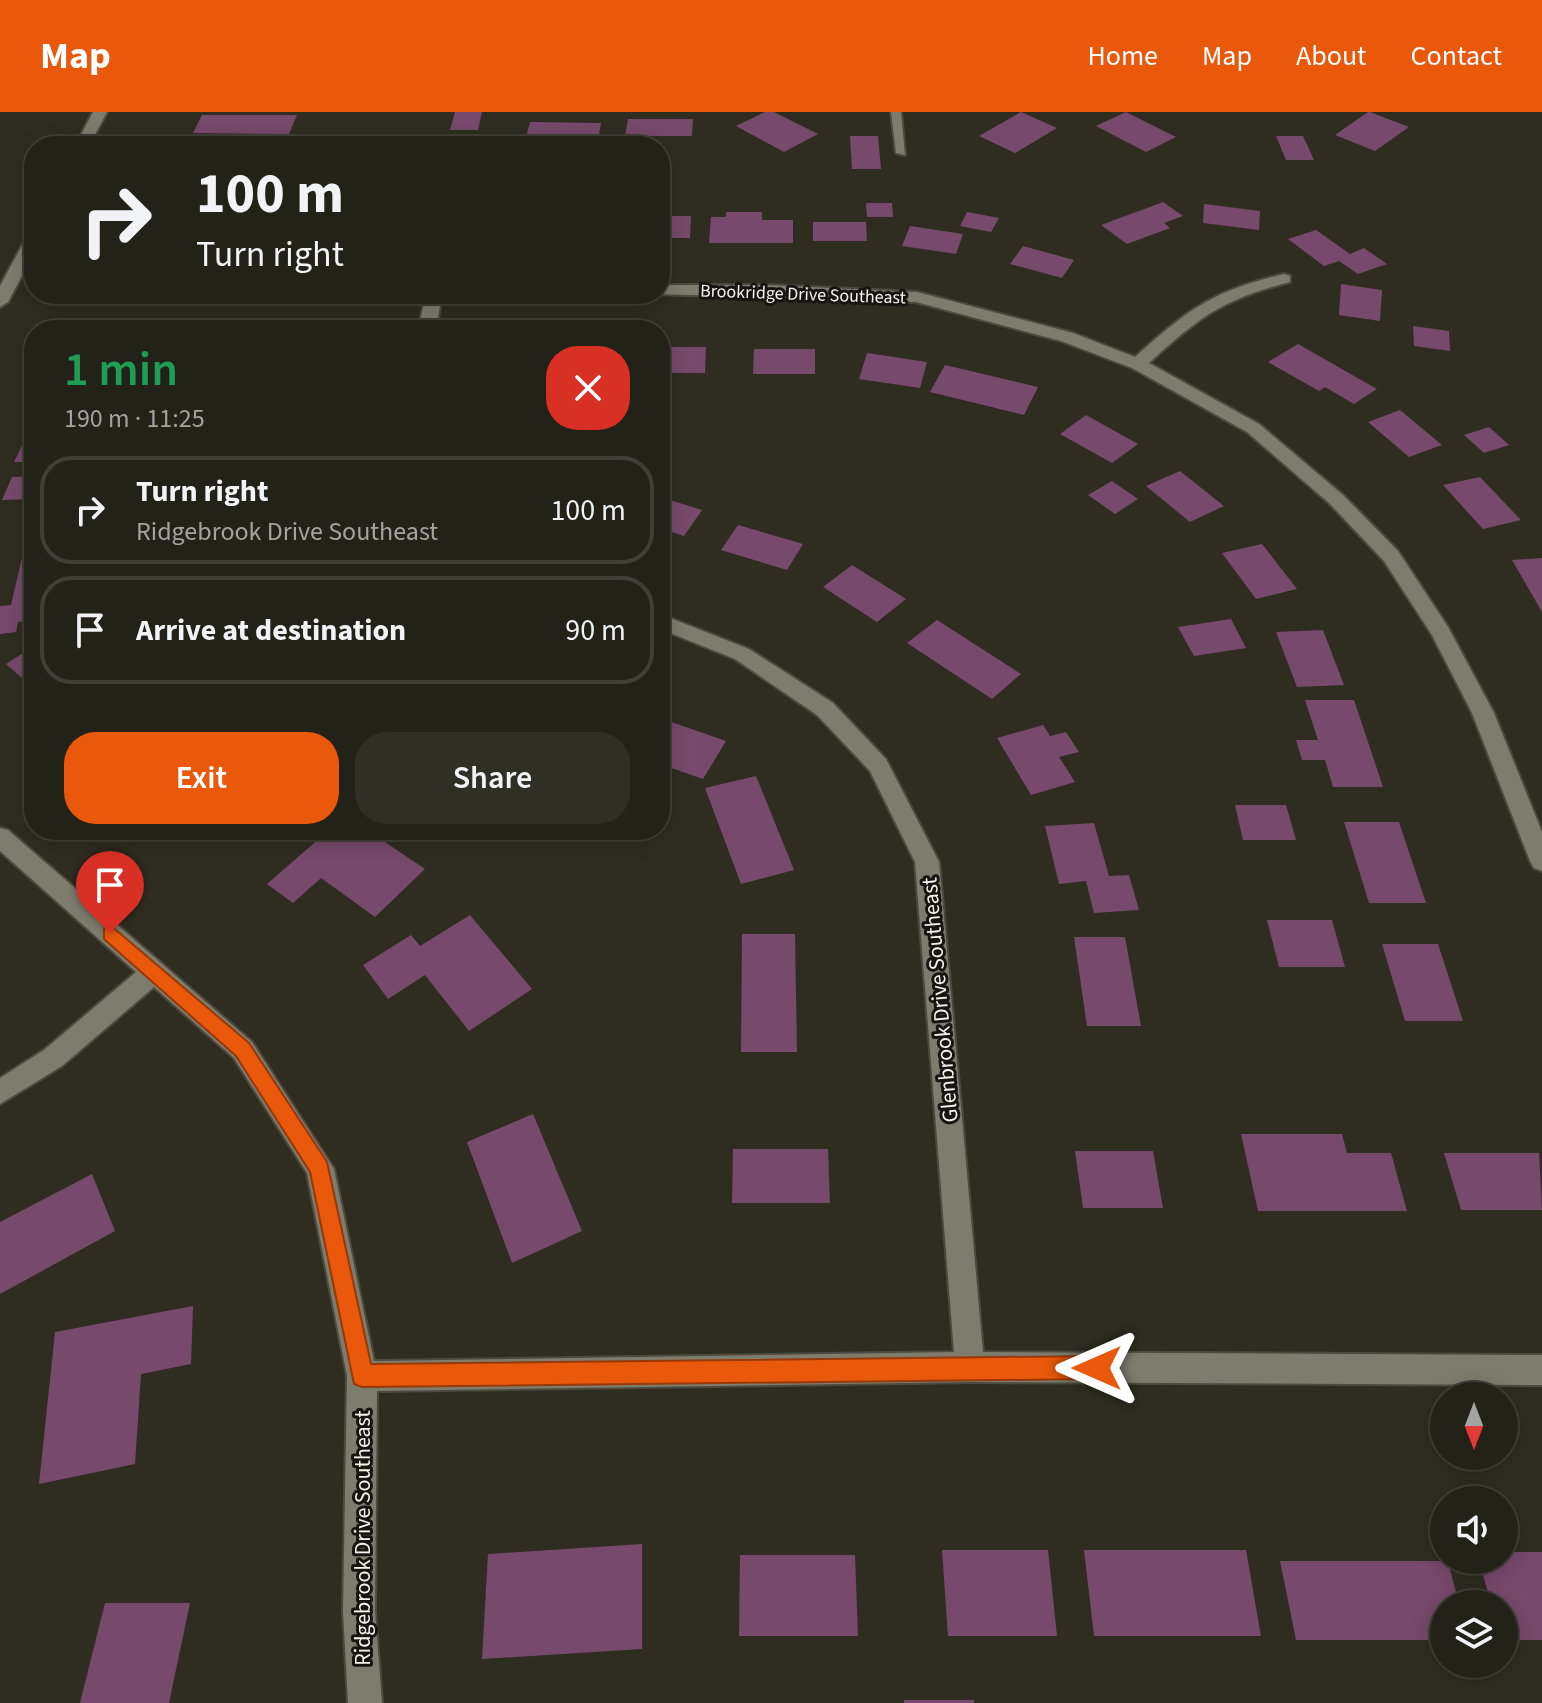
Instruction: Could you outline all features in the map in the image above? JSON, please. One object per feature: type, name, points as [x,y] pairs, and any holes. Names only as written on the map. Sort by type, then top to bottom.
[{"type":"street","points":[[87,136],[100,112]]},
{"type":"street","points":[[4,295],[24,257]]},
{"type":"street","points":[[1138,364],[1209,302],[1230,291],[1284,279]]},
{"type":"street","points":[[4,295],[24,290]]},
{"type":"street","name":"Brookridge Drive Southeast","points":[[670,290],[767,290],[917,297],[1067,337],[1138,364],[1253,428],[1336,499],[1391,556],[1441,632],[1483,713],[1542,861]]},
{"type":"street","name":"Glenbrook Drive Southeast","points":[[670,625],[742,654],[825,709],[878,765],[927,862],[970,1367]]},
{"type":"street","name":"Ridgebrook Drive Southeast","points":[[0,837],[243,1050],[320,1169],[362,1376],[359,1611],[365,1703]]},
{"type":"street","points":[[0,1092],[53,1058],[154,972]]},
{"type":"street","points":[[362,1376],[970,1367],[1542,1370]]},
{"type":"lane","points":[[896,112],[901,153]]},
{"type":"building","points":[[455,112],[482,112],[478,130],[450,130]]},
{"type":"building","points":[[765,112],[774,112],[818,134],[784,152],[736,126]]},
{"type":"building","points":[[1021,112],[1057,128],[1015,153],[979,136]]},
{"type":"building","points":[[1126,112],[1176,137],[1146,152],[1096,126]]},
{"type":"building","points":[[1368,112],[1409,127],[1375,151],[1335,135]]},
{"type":"building","points":[[202,115],[297,115],[289,134],[193,133]]},
{"type":"building","points":[[628,119],[693,119],[692,136],[625,136]]},
{"type":"building","points":[[530,122],[601,123],[599,136],[526,136]]},
{"type":"building","points":[[850,136],[878,136],[881,169],[852,169]]},
{"type":"building","points":[[1276,136],[1303,136],[1314,160],[1286,160]]},
{"type":"building","points":[[1163,202],[1183,216],[1164,223],[1170,228],[1127,244],[1101,225]]},
{"type":"building","points":[[866,203],[892,203],[893,217],[867,217]]},
{"type":"building","points":[[1204,204],[1260,211],[1259,230],[1203,223]]},
{"type":"building","points":[[726,212],[762,212],[762,220],[793,220],[793,243],[709,243],[711,217],[726,217]]},
{"type":"building","points":[[967,212],[999,218],[991,232],[960,226]]},
{"type":"building","points":[[670,216],[691,216],[690,238],[670,238]]},
{"type":"building","points":[[813,222],[866,222],[867,241],[813,241]]},
{"type":"building","points":[[910,226],[963,234],[956,254],[902,246]]},
{"type":"building","points":[[1316,230],[1350,254],[1364,248],[1387,264],[1358,274],[1339,261],[1324,266],[1288,239]]},
{"type":"building","points":[[1023,246],[1074,260],[1062,278],[1010,264]]},
{"type":"building","points":[[1341,284],[1382,290],[1380,321],[1339,315]]},
{"type":"building","points":[[1413,326],[1449,331],[1450,351],[1414,346]]},
{"type":"building","points":[[1298,344],[1377,389],[1354,404],[1325,387],[1319,391],[1268,362]]},
{"type":"building","points":[[670,347],[706,347],[705,373],[670,373]]},
{"type":"building","points":[[754,349],[815,349],[815,374],[753,374]]},
{"type":"building","points":[[867,353],[927,362],[920,388],[859,379]]},
{"type":"building","points":[[945,365],[1038,387],[1024,415],[930,392]]},
{"type":"building","points":[[1400,410],[1442,445],[1409,457],[1368,422]]},
{"type":"building","points":[[1086,415],[1138,444],[1112,463],[1060,434]]},
{"type":"building","points":[[1489,427],[1509,445],[1484,453],[1464,435]]},
{"type":"building","points":[[24,441],[24,462],[14,462]]},
{"type":"building","points":[[1180,471],[1224,506],[1190,522],[1146,486]]},
{"type":"building","points":[[24,476],[24,499],[2,500],[12,477]]},
{"type":"building","points":[[1480,477],[1521,520],[1483,529],[1443,485]]},
{"type":"building","points":[[1112,481],[1138,499],[1115,514],[1088,495]]},
{"type":"building","points":[[670,500],[702,510],[684,536],[670,531]]},
{"type":"building","points":[[738,525],[803,544],[787,570],[721,550]]},
{"type":"building","points":[[1262,544],[1297,589],[1256,599],[1222,553]]},
{"type":"building","points":[[23,553],[24,621],[18,622],[16,632],[0,634],[0,606],[11,605]]},
{"type":"building","points":[[1542,558],[1542,612],[1512,560]]},
{"type":"building","points":[[852,565],[906,599],[877,622],[823,587]]},
{"type":"building","points":[[1231,619],[1246,648],[1194,656],[1178,627]]},
{"type":"building","points":[[937,620],[1021,674],[992,699],[907,643]]},
{"type":"building","points":[[1323,630],[1344,685],[1297,687],[1276,632]]},
{"type":"building","points":[[24,652],[24,680],[6,664]]},
{"type":"building","points":[[1305,700],[1354,700],[1383,787],[1333,787],[1325,760],[1302,760],[1296,740],[1318,740]]},
{"type":"building","points":[[670,721],[726,741],[703,779],[670,767]]},
{"type":"building","points":[[1043,725],[1050,736],[1066,732],[1079,752],[1059,757],[1075,782],[1031,795],[997,738]]},
{"type":"building","points":[[756,776],[794,870],[741,884],[705,788]]},
{"type":"building","points":[[1235,805],[1286,805],[1296,840],[1243,840]]},
{"type":"building","points":[[1344,822],[1399,822],[1426,903],[1369,903]]},
{"type":"building","points":[[1094,823],[1109,876],[1129,875],[1139,910],[1094,913],[1086,881],[1059,884],[1045,826]]},
{"type":"building","points":[[318,840],[382,840],[425,869],[375,917],[321,878],[293,903],[267,884]]},
{"type":"building","points":[[470,915],[532,989],[469,1031],[425,975],[388,999],[363,965],[411,935],[420,946]]},
{"type":"building","points":[[1267,920],[1332,920],[1345,967],[1279,967]]},
{"type":"building","points":[[742,934],[795,934],[797,1052],[741,1052]]},
{"type":"building","points":[[1074,937],[1125,937],[1141,1026],[1087,1026]]},
{"type":"building","points":[[1382,944],[1438,944],[1463,1021],[1405,1021]]},
{"type":"building","points":[[533,1114],[582,1231],[512,1263],[467,1142]]},
{"type":"building","points":[[1241,1134],[1342,1134],[1347,1153],[1391,1153],[1407,1211],[1258,1211]]},
{"type":"building","points":[[733,1149],[828,1149],[830,1203],[732,1203]]},
{"type":"building","points":[[1075,1151],[1153,1151],[1163,1208],[1083,1208]]},
{"type":"building","points":[[1444,1153],[1539,1153],[1542,1210],[1461,1210]]},
{"type":"building","points":[[92,1174],[115,1231],[0,1294],[0,1222]]},
{"type":"building","points":[[193,1306],[191,1364],[141,1374],[135,1464],[39,1484],[55,1332]]},
{"type":"building","points":[[642,1544],[642,1649],[482,1659],[488,1554]]},
{"type":"building","points":[[942,1550],[1048,1550],[1057,1636],[948,1636]]},
{"type":"building","points":[[1084,1550],[1246,1550],[1261,1636],[1094,1636]]},
{"type":"building","points":[[1518,1552],[1542,1552],[1542,1640],[1518,1640],[1518,1590],[1487,1590],[1483,1574],[1518,1574]]},
{"type":"building","points":[[740,1555],[855,1555],[858,1636],[739,1636]]},
{"type":"building","points":[[1280,1561],[1430,1561],[1430,1574],[1451,1574],[1455,1590],[1430,1590],[1430,1640],[1296,1640]]},
{"type":"building","points":[[105,1603],[190,1603],[169,1703],[80,1703]]},
{"type":"building","points":[[904,1700],[974,1700],[974,1703],[904,1703]]},
{"type":"route","points":[[110,933],[243,1050],[320,1169],[362,1376],[1097,1368]]}]
